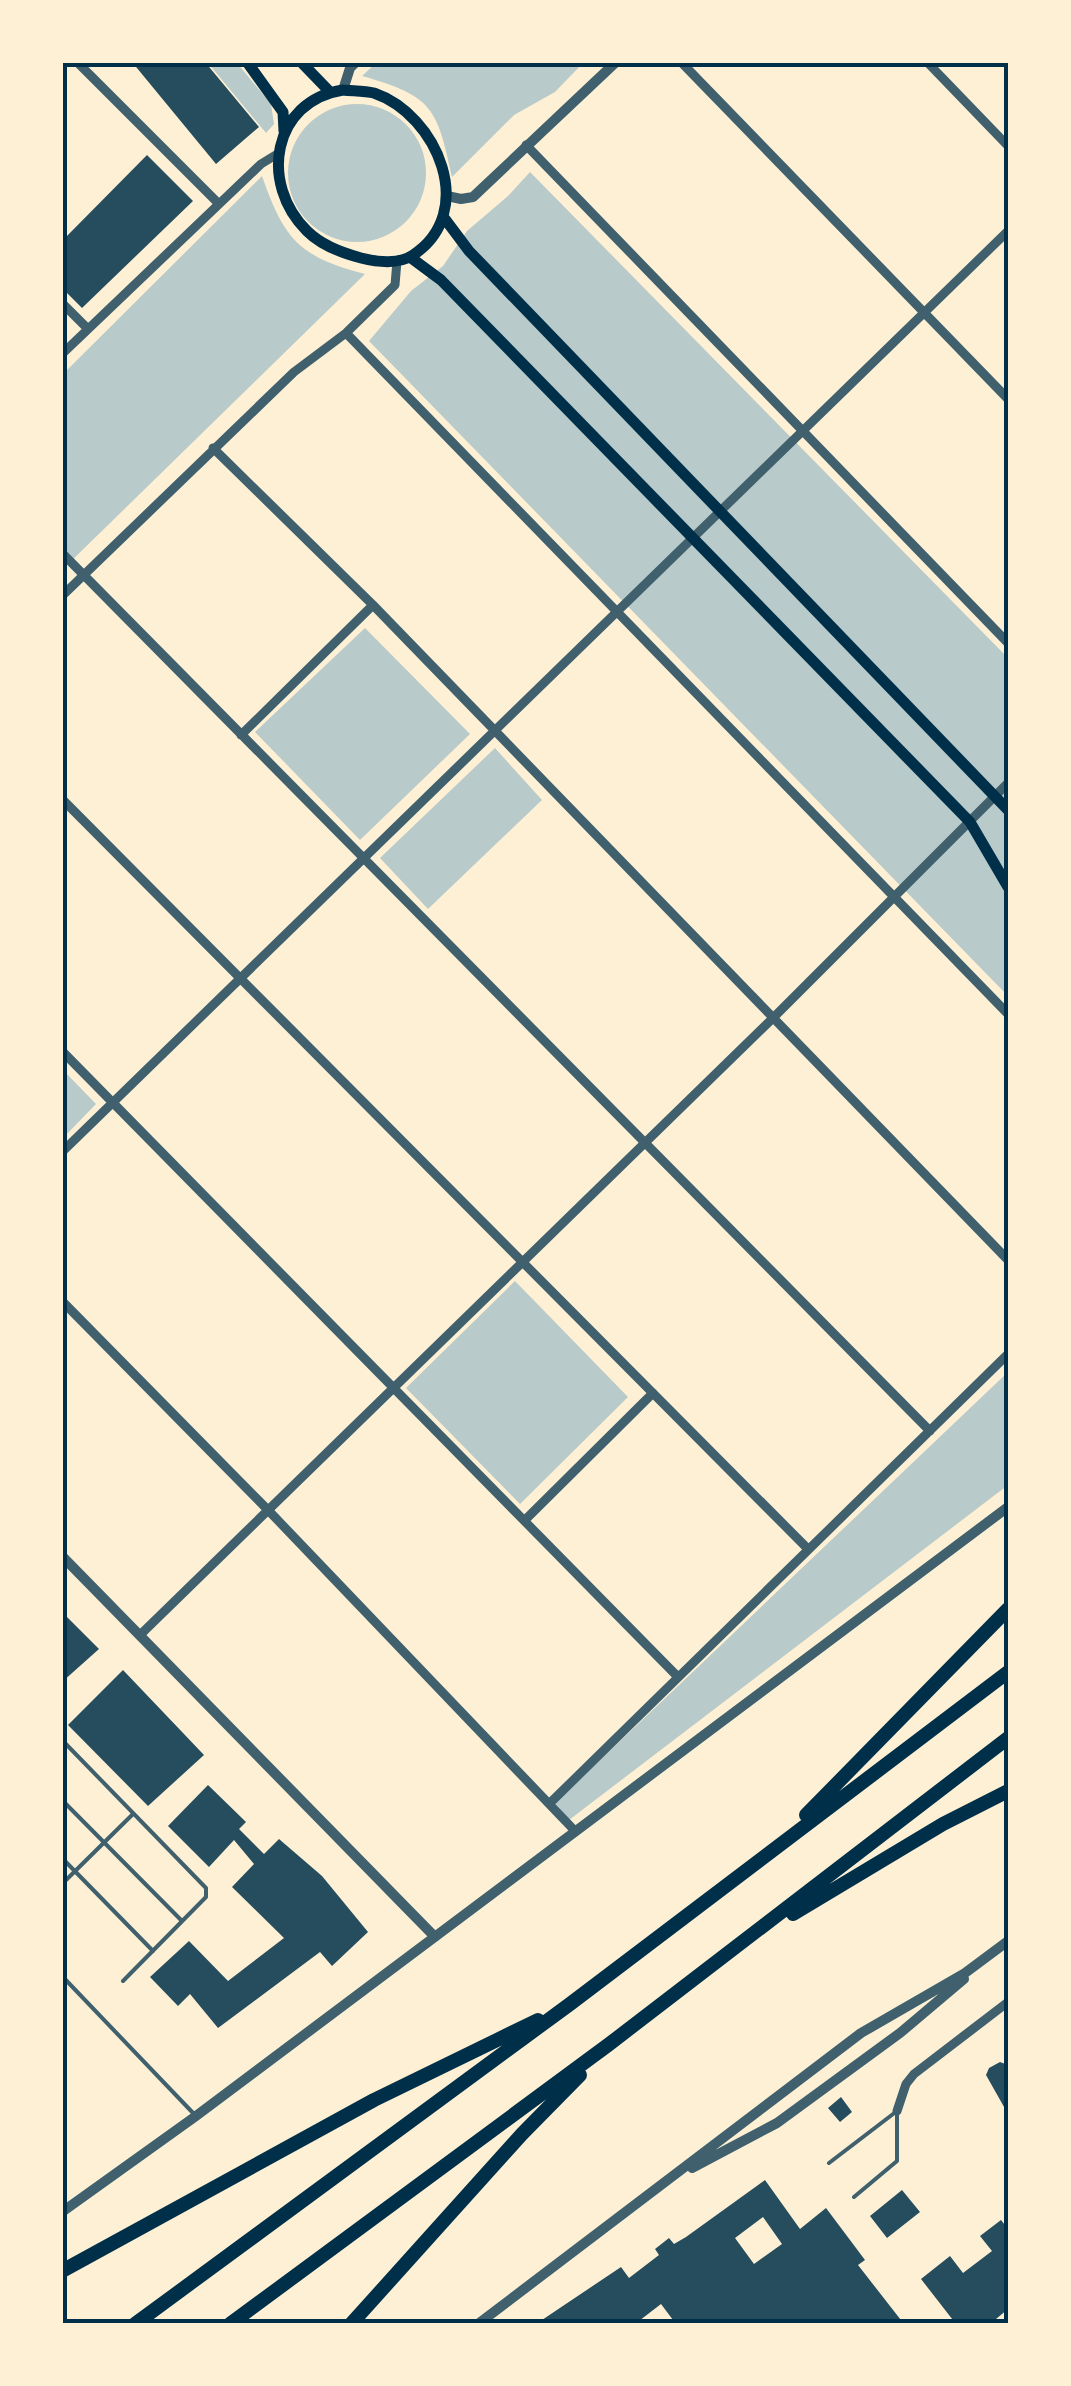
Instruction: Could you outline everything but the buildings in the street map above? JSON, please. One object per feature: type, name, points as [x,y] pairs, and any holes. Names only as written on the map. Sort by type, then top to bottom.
[{"type":"main road","points":[[246,62],[283,112],[279,154],[282,188],[290,210],[307,231],[347,254],[397,262],[410,258],[436,234],[445,218],[447,196],[442,164],[426,134],[404,110],[373,93],[337,91],[300,110],[284,132]]},
{"type":"main road","points":[[301,62],[337,91]]},
{"type":"main road","points":[[445,218],[469,251],[1008,810]]},
{"type":"main road","points":[[410,258],[441,280],[970,822],[1008,887]]},
{"type":"main road","points":[[755,1863],[855,1768],[1008,1609]]},
{"type":"main road","points":[[135,2324],[570,2004],[1008,1672]]},
{"type":"main road","points":[[230,2324],[608,2046],[1008,1738]]},
{"type":"main road","points":[[736,1948],[914,1841],[1008,1791]]},
{"type":"main road","points":[[62,2271],[374,2100],[570,2004]]},
{"type":"main road","points":[[350,2324],[522,2134],[608,2046]]},
{"type":"street","points":[[77,62],[220,204]]},
{"type":"street","points":[[337,91],[356,62]]},
{"type":"street","points":[[447,196],[473,197],[616,62]]},
{"type":"street","points":[[682,62],[1008,400]]},
{"type":"street","points":[[927,62],[1008,146]]},
{"type":"street","points":[[526,145],[1008,643]]},
{"type":"street","points":[[62,354],[261,164],[279,154]]},
{"type":"street","points":[[62,1152],[1008,231]]},
{"type":"street","points":[[62,596],[294,372],[346,333],[395,285],[397,262]]},
{"type":"street","points":[[62,303],[88,329]]},
{"type":"street","points":[[346,333],[1008,1014]]},
{"type":"street","points":[[213,448],[372,606],[1008,1260]]},
{"type":"street","points":[[62,553],[930,1431]]},
{"type":"street","points":[[241,735],[372,606]]},
{"type":"street","points":[[140,1635],[772,1019],[1008,783]]},
{"type":"street","points":[[62,799],[808,1550]]},
{"type":"street","points":[[62,1051],[678,1677]]},
{"type":"street","points":[[62,1302],[268,1510],[575,1831]]},
{"type":"street","points":[[550,1803],[1008,1354]]},
{"type":"street","points":[[525,1520],[653,1394]]},
{"type":"street","points":[[62,2212],[1008,1508]]},
{"type":"street","points":[[62,1556],[436,1937]]},
{"type":"street","points":[[644,2197],[777,2122],[900,2033],[1008,1941]]},
{"type":"street","points":[[478,2324],[874,2024],[953,1980],[997,1950]]},
{"type":"street","points":[[897,2111],[906,2084],[914,2074],[1008,2002]]},
{"type":"lane","points":[[62,1740],[206,1888],[206,1897],[123,1981]]},
{"type":"lane","points":[[62,1800],[182,1921]]},
{"type":"lane","points":[[62,1884],[133,1814]]},
{"type":"lane","points":[[62,1858],[153,1951]]},
{"type":"lane","points":[[62,1976],[196,2116]]},
{"type":"lane","points":[[829,2163],[897,2111]]},
{"type":"lane","points":[[854,2196],[897,2161],[897,2111]]},
{"type":"shaded area","points":[[376,62],[583,63],[555,92],[514,115],[452,177],[442,135],[428,108],[404,91],[362,76]]},
{"type":"shaded area","points":[[208,63],[237,63],[271,104],[274,124],[266,133]]},
{"type":"shaded area","points":[[357,104],[383,110],[405,125],[420,147],[426,173],[420,199],[405,221],[383,236],[357,242],[331,236],[309,221],[294,199],[288,173],[294,147],[309,125],[331,110]]},
{"type":"shaded area","points":[[530,172],[1008,658],[1008,996],[369,341],[411,291],[443,266],[467,231]]},
{"type":"shaded area","points":[[262,176],[278,216],[297,242],[324,260],[365,274],[63,569],[63,374]]},
{"type":"shaded area","points":[[365,628],[470,734],[360,840],[255,732]]},
{"type":"shaded area","points":[[495,748],[542,800],[428,909],[380,858]]},
{"type":"shaded area","points":[[63,1070],[96,1104],[63,1138]]},
{"type":"shaded area","points":[[515,1281],[628,1397],[520,1504],[406,1388]]},
{"type":"shaded area","points":[[1008,1372],[1008,1485],[569,1820],[555,1803]]}]
